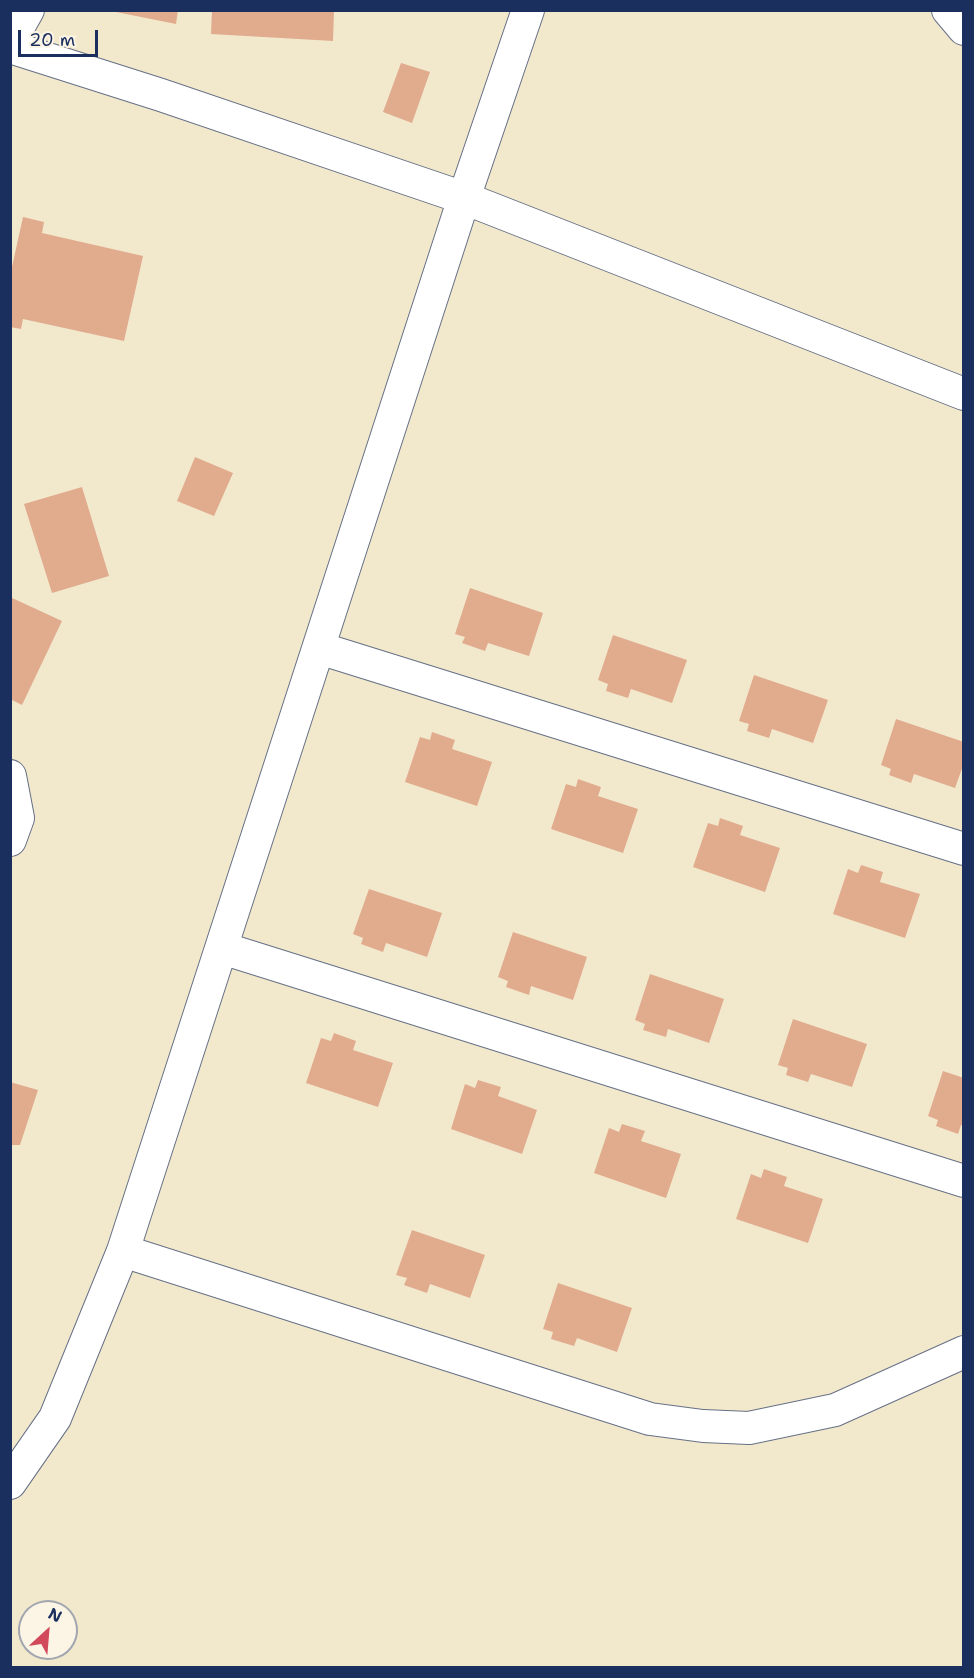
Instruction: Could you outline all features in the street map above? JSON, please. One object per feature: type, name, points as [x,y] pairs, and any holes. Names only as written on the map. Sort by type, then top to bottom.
[{"type":"street","points":[[10,42],[28,10]]},
{"type":"street","points":[[10,1484],[55,1418],[123,1251],[464,198],[528,10]]},
{"type":"street","points":[[948,10],[963,29]]},
{"type":"street","points":[[10,47],[161,95],[464,198],[963,394]]},
{"type":"street","points":[[319,648],[963,849]]},
{"type":"street","points":[[10,776],[18,818],[10,840]]},
{"type":"street","points":[[222,948],[963,1181]]},
{"type":"street","points":[[123,1251],[650,1419],[703,1426],[749,1428],[835,1410],[963,1352]]},
{"type":"building","points":[[106,10],[178,10],[176,24]]},
{"type":"building","points":[[212,10],[334,10],[333,41],[211,34]]},
{"type":"building","points":[[401,63],[430,72],[412,123],[383,112]]},
{"type":"building","points":[[23,217],[44,222],[42,233],[143,256],[124,341],[23,319],[21,329],[10,327],[10,276]]},
{"type":"building","points":[[195,457],[233,473],[214,516],[177,501]]},
{"type":"building","points":[[82,487],[109,576],[52,593],[24,504]]},
{"type":"building","points":[[470,588],[543,613],[529,656],[488,643],[485,651],[462,643],[465,637],[455,634]]},
{"type":"building","points":[[10,597],[62,621],[22,705],[10,699]]},
{"type":"building","points":[[613,635],[687,660],[672,703],[631,689],[628,698],[606,691],[608,684],[598,680]]},
{"type":"building","points":[[754,675],[828,700],[813,743],[772,729],[769,738],[747,731],[749,724],[739,721]]},
{"type":"building","points":[[896,719],[964,742],[964,763],[955,788],[914,774],[911,783],[889,775],[891,769],[881,765]]},
{"type":"building","points":[[432,732],[455,740],[452,749],[492,762],[477,806],[405,782],[420,737],[430,740]]},
{"type":"building","points":[[578,779],[601,787],[598,796],[638,809],[623,853],[551,829],[566,784],[576,787]]},
{"type":"building","points":[[720,818],[743,826],[740,835],[780,848],[765,892],[693,867],[708,823],[718,826]]},
{"type":"building","points":[[861,865],[883,872],[880,882],[920,894],[905,938],[833,914],[848,869],[858,873]]},
{"type":"building","points":[[369,889],[442,913],[427,957],[386,943],[383,952],[361,944],[363,938],[353,934]]},
{"type":"building","points":[[513,932],[587,957],[573,1000],[531,986],[529,995],[506,987],[508,981],[498,977]]},
{"type":"building","points":[[650,974],[724,999],[709,1043],[668,1029],[666,1037],[643,1030],[645,1024],[635,1020]]},
{"type":"building","points":[[793,1019],[867,1044],[852,1087],[811,1074],[808,1082],[786,1075],[788,1068],[778,1065]]},
{"type":"building","points":[[334,1033],[356,1041],[353,1050],[393,1063],[378,1107],[306,1083],[321,1038],[331,1041]]},
{"type":"building","points":[[943,1071],[964,1078],[964,1126],[961,1125],[958,1134],[936,1126],[938,1120],[928,1116]]},
{"type":"building","points":[[478,1080],[501,1087],[498,1096],[537,1110],[522,1154],[451,1129],[465,1084],[475,1088]]},
{"type":"building","points":[[10,1082],[38,1090],[20,1145],[10,1145]]},
{"type":"building","points":[[622,1124],[645,1131],[641,1141],[681,1154],[666,1198],[594,1173],[609,1128],[619,1132]]},
{"type":"building","points":[[764,1169],[787,1177],[784,1186],[823,1199],[808,1243],[736,1219],[751,1174],[761,1178]]},
{"type":"building","points":[[412,1230],[485,1255],[470,1298],[430,1284],[427,1293],[404,1285],[407,1278],[396,1275]]},
{"type":"building","points":[[558,1283],[632,1308],[617,1352],[577,1338],[574,1346],[551,1339],[553,1332],[543,1329]]}]
